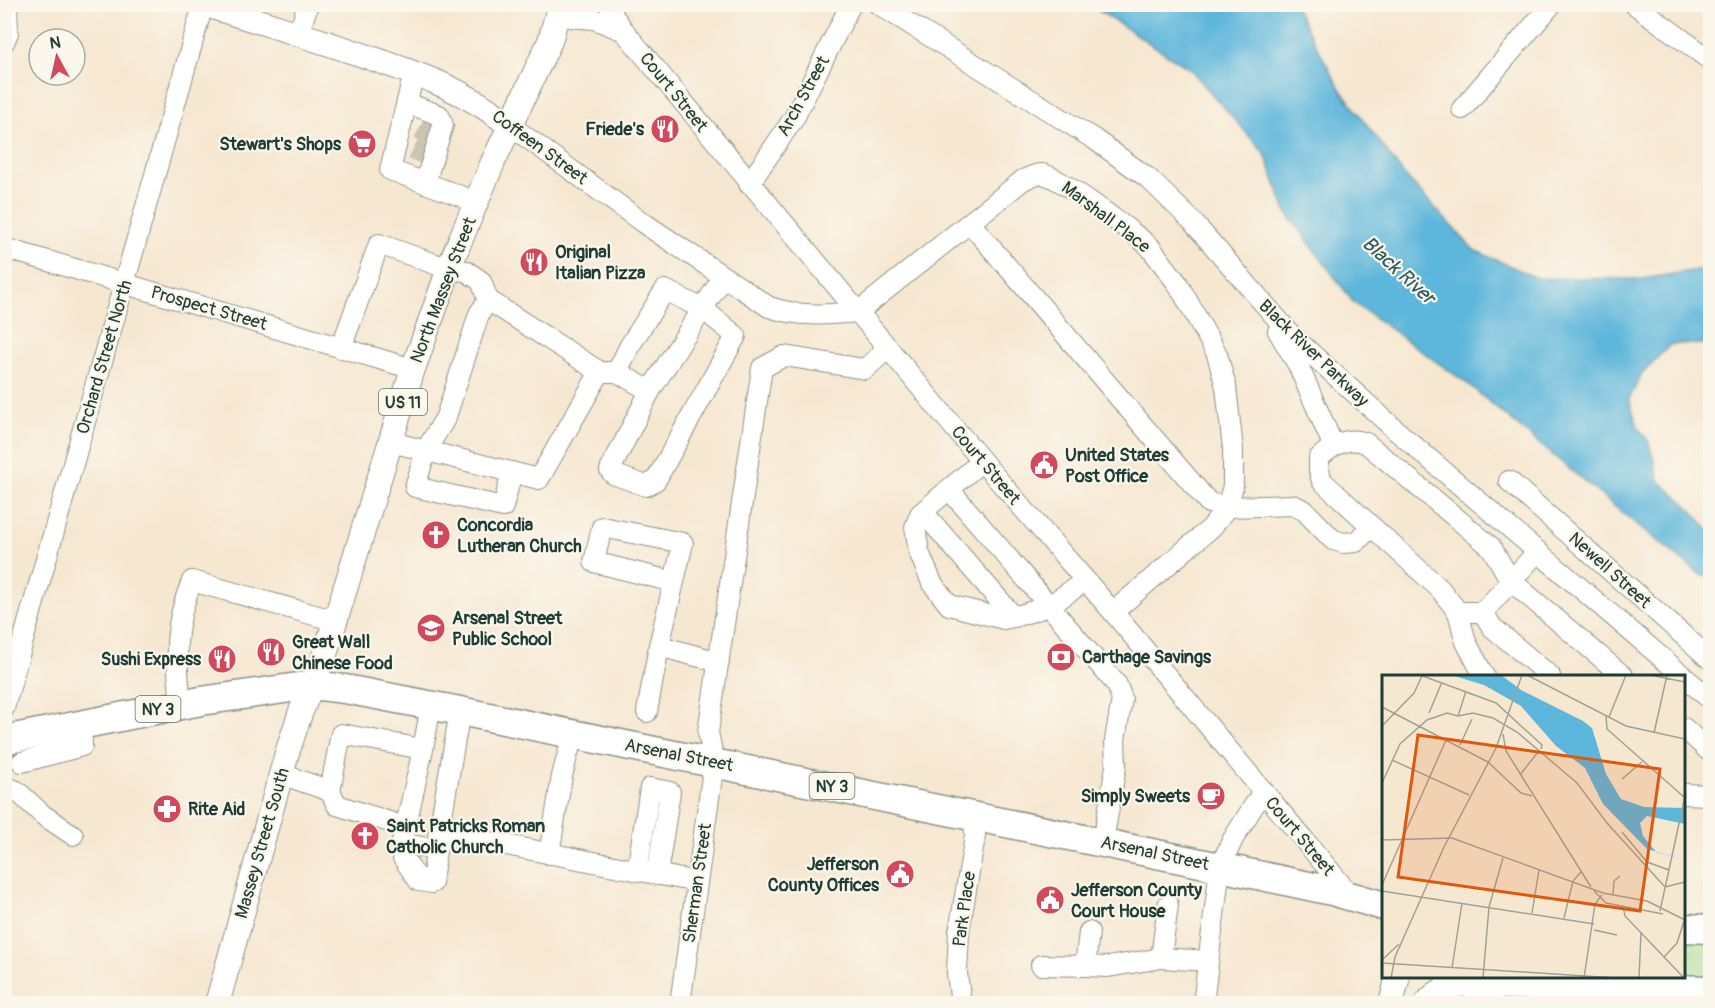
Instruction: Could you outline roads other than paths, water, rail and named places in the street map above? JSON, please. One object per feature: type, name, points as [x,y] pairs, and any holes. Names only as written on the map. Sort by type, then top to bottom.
[{"type":"highway","name":"Arsenal Street","points":[[16,746],[81,725],[181,705],[312,685],[460,711],[714,762],[1351,896]]},
{"type":"highway","name":"NY 3","points":[[1351,896],[1382,906]]},
{"type":"highway","name":"NY 3","points":[[1351,896],[1382,918]]},
{"type":"highway","points":[[1685,928],[1710,929]]},
{"type":"highway","points":[[1446,985],[1593,995],[1710,990]]},
{"type":"main road","name":"Coffeen Street","points":[[203,5],[298,33],[441,83],[473,99],[511,126]]},
{"type":"main road","name":"North Massey Street","points":[[312,685],[336,621],[413,369],[449,269],[550,41],[559,10]]},
{"type":"main road","name":"Massey Street South","points":[[217,1004],[281,774],[301,711],[312,685]]},
{"type":"main road","points":[[1391,1004],[1398,978]]},
{"type":"street","points":[[4,42],[8,33],[7,4]]},
{"type":"street","points":[[298,33],[308,4]]},
{"type":"street","name":"Court Street","points":[[609,4],[624,31],[749,184],[1351,896]]},
{"type":"street","name":"Arch Street","points":[[749,184],[794,118],[851,4]]},
{"type":"street","name":"Black River Parkway","points":[[878,4],[1094,140],[1148,178],[1191,220],[1293,337],[1399,432],[1682,675]]},
{"type":"street","points":[[1462,109],[1552,4]]},
{"type":"street","points":[[1634,4],[1710,60]]},
{"type":"street","name":"Orchard Street North","points":[[4,708],[203,5]]},
{"type":"street","points":[[559,10],[624,31]]},
{"type":"street","points":[[414,73],[420,125],[417,151],[425,183]]},
{"type":"street","points":[[420,125],[417,151],[390,170],[477,202]]},
{"type":"street","name":"Coffeen Street","points":[[511,126],[642,222],[768,307],[789,314],[823,315],[858,312]]},
{"type":"street","name":"Marshall Place","points":[[858,312],[1023,180],[1041,174],[1059,181],[1150,247],[1178,284],[1217,354],[1226,387],[1233,449],[1233,486],[1227,507],[1212,527],[1113,612]]},
{"type":"street","points":[[970,223],[1209,503],[1227,507],[1293,505],[1304,510],[1333,540],[1344,543],[1356,542],[1371,527]]},
{"type":"street","points":[[341,348],[379,244],[449,269],[466,271],[481,281],[488,300],[609,372],[650,391]]},
{"type":"street","name":"Prospect Street","points":[[4,248],[413,369]]},
{"type":"street","points":[[391,441],[539,479],[665,290],[703,309],[736,336],[656,480],[646,486],[613,474],[610,470],[650,391],[703,309],[723,277]]},
{"type":"street","points":[[488,300],[479,314],[446,417],[426,450],[415,487],[503,507],[512,472]]},
{"type":"street","points":[[1263,305],[1298,365],[1333,445]]},
{"type":"street","name":"Sherman Street","points":[[681,1004],[714,762],[708,732],[762,368],[784,356],[865,369],[888,348]]},
{"type":"street","points":[[1483,675],[1466,642],[1458,612],[1440,589],[1322,481],[1319,458],[1333,445],[1350,440],[1366,442],[1491,547],[1511,581],[1622,675]]},
{"type":"street","points":[[982,461],[923,512],[916,521],[918,552],[932,584],[949,605],[1004,619],[1014,618],[1049,606],[1086,580]]},
{"type":"street","name":"Newell Street","points":[[1509,481],[1710,659]]},
{"type":"street","points":[[949,489],[1122,693],[1114,740],[1116,766],[1103,842]]},
{"type":"street","points":[[923,512],[1014,618]]},
{"type":"street","points":[[1458,612],[1483,612],[1538,551]]},
{"type":"street","points":[[181,705],[176,644],[179,618],[192,581],[336,621]]},
{"type":"street","points":[[646,712],[674,582]]},
{"type":"street","points":[[1483,612],[1492,627],[1549,675]]},
{"type":"street","points":[[659,646],[719,662]]},
{"type":"street","name":"Black River Parkway","points":[[1685,677],[1710,699]]},
{"type":"street","points":[[431,706],[403,835],[403,858],[419,881],[432,883],[437,841],[460,711]]},
{"type":"street","points":[[1685,730],[1710,752]]},
{"type":"street","points":[[423,749],[341,734],[330,791],[337,805],[403,835],[549,854],[698,882]]},
{"type":"street","points":[[549,854],[562,776],[573,734]]},
{"type":"street","points":[[16,746],[11,789],[43,815],[73,835]]},
{"type":"street","points":[[281,774],[330,791]]},
{"type":"street","points":[[637,871],[650,788],[670,792],[657,874]]},
{"type":"street","points":[[1203,1004],[1220,867],[1233,839],[1263,791]]},
{"type":"street","points":[[1685,792],[1710,795]]},
{"type":"street","name":"Park Place","points":[[961,1004],[957,973],[960,932],[975,836],[974,815]]},
{"type":"street","points":[[1161,958],[1168,905]]},
{"type":"street","points":[[1085,966],[1089,932]]},
{"type":"street","points":[[1041,964],[1108,967],[1161,958],[1208,961]]},
{"type":"water","name":"Black River","points":[[1090,5],[1294,5],[1341,90],[1404,175],[1474,250],[1537,278],[1643,279],[1710,268],[1710,344],[1671,344],[1643,372],[1629,399],[1638,428],[1648,440],[1660,482],[1686,504],[1710,531],[1710,578],[1701,575],[1620,511],[1469,385],[1354,303],[1286,212],[1265,154],[1190,69]]},
{"type":"tunnel","points":[[419,129],[430,135]]},
{"type":"tunnel","points":[[413,149],[425,155]]},
{"type":"place","name":"Friede's","points":[[665,129]]},
{"type":"place","name":"Stewart's Shops","points":[[362,144]]},
{"type":"place","name":"Original Italian Pizza","points":[[534,262]]},
{"type":"place","name":"United States Post Office","points":[[1044,465]]},
{"type":"place","name":"Concordia Lutheran Church","points":[[436,535]]},
{"type":"place","name":"Arsenal Street Public School","points":[[431,628]]},
{"type":"place","name":"Great Wall Chinese Food","points":[[271,652]]},
{"type":"place","name":"Carthage Savings","points":[[1061,657]]},
{"type":"place","name":"Sushi Express","points":[[222,659]]},
{"type":"place","name":"Simply Sweets","points":[[1211,796]]},
{"type":"place","name":"Rite Aid","points":[[167,809]]},
{"type":"place","name":"Saint Patricks Roman Catholic Church","points":[[365,836]]},
{"type":"place","name":"Jefferson County Offices","points":[[900,874]]},
{"type":"place","name":"Jefferson County Court House","points":[[1050,900]]}]
